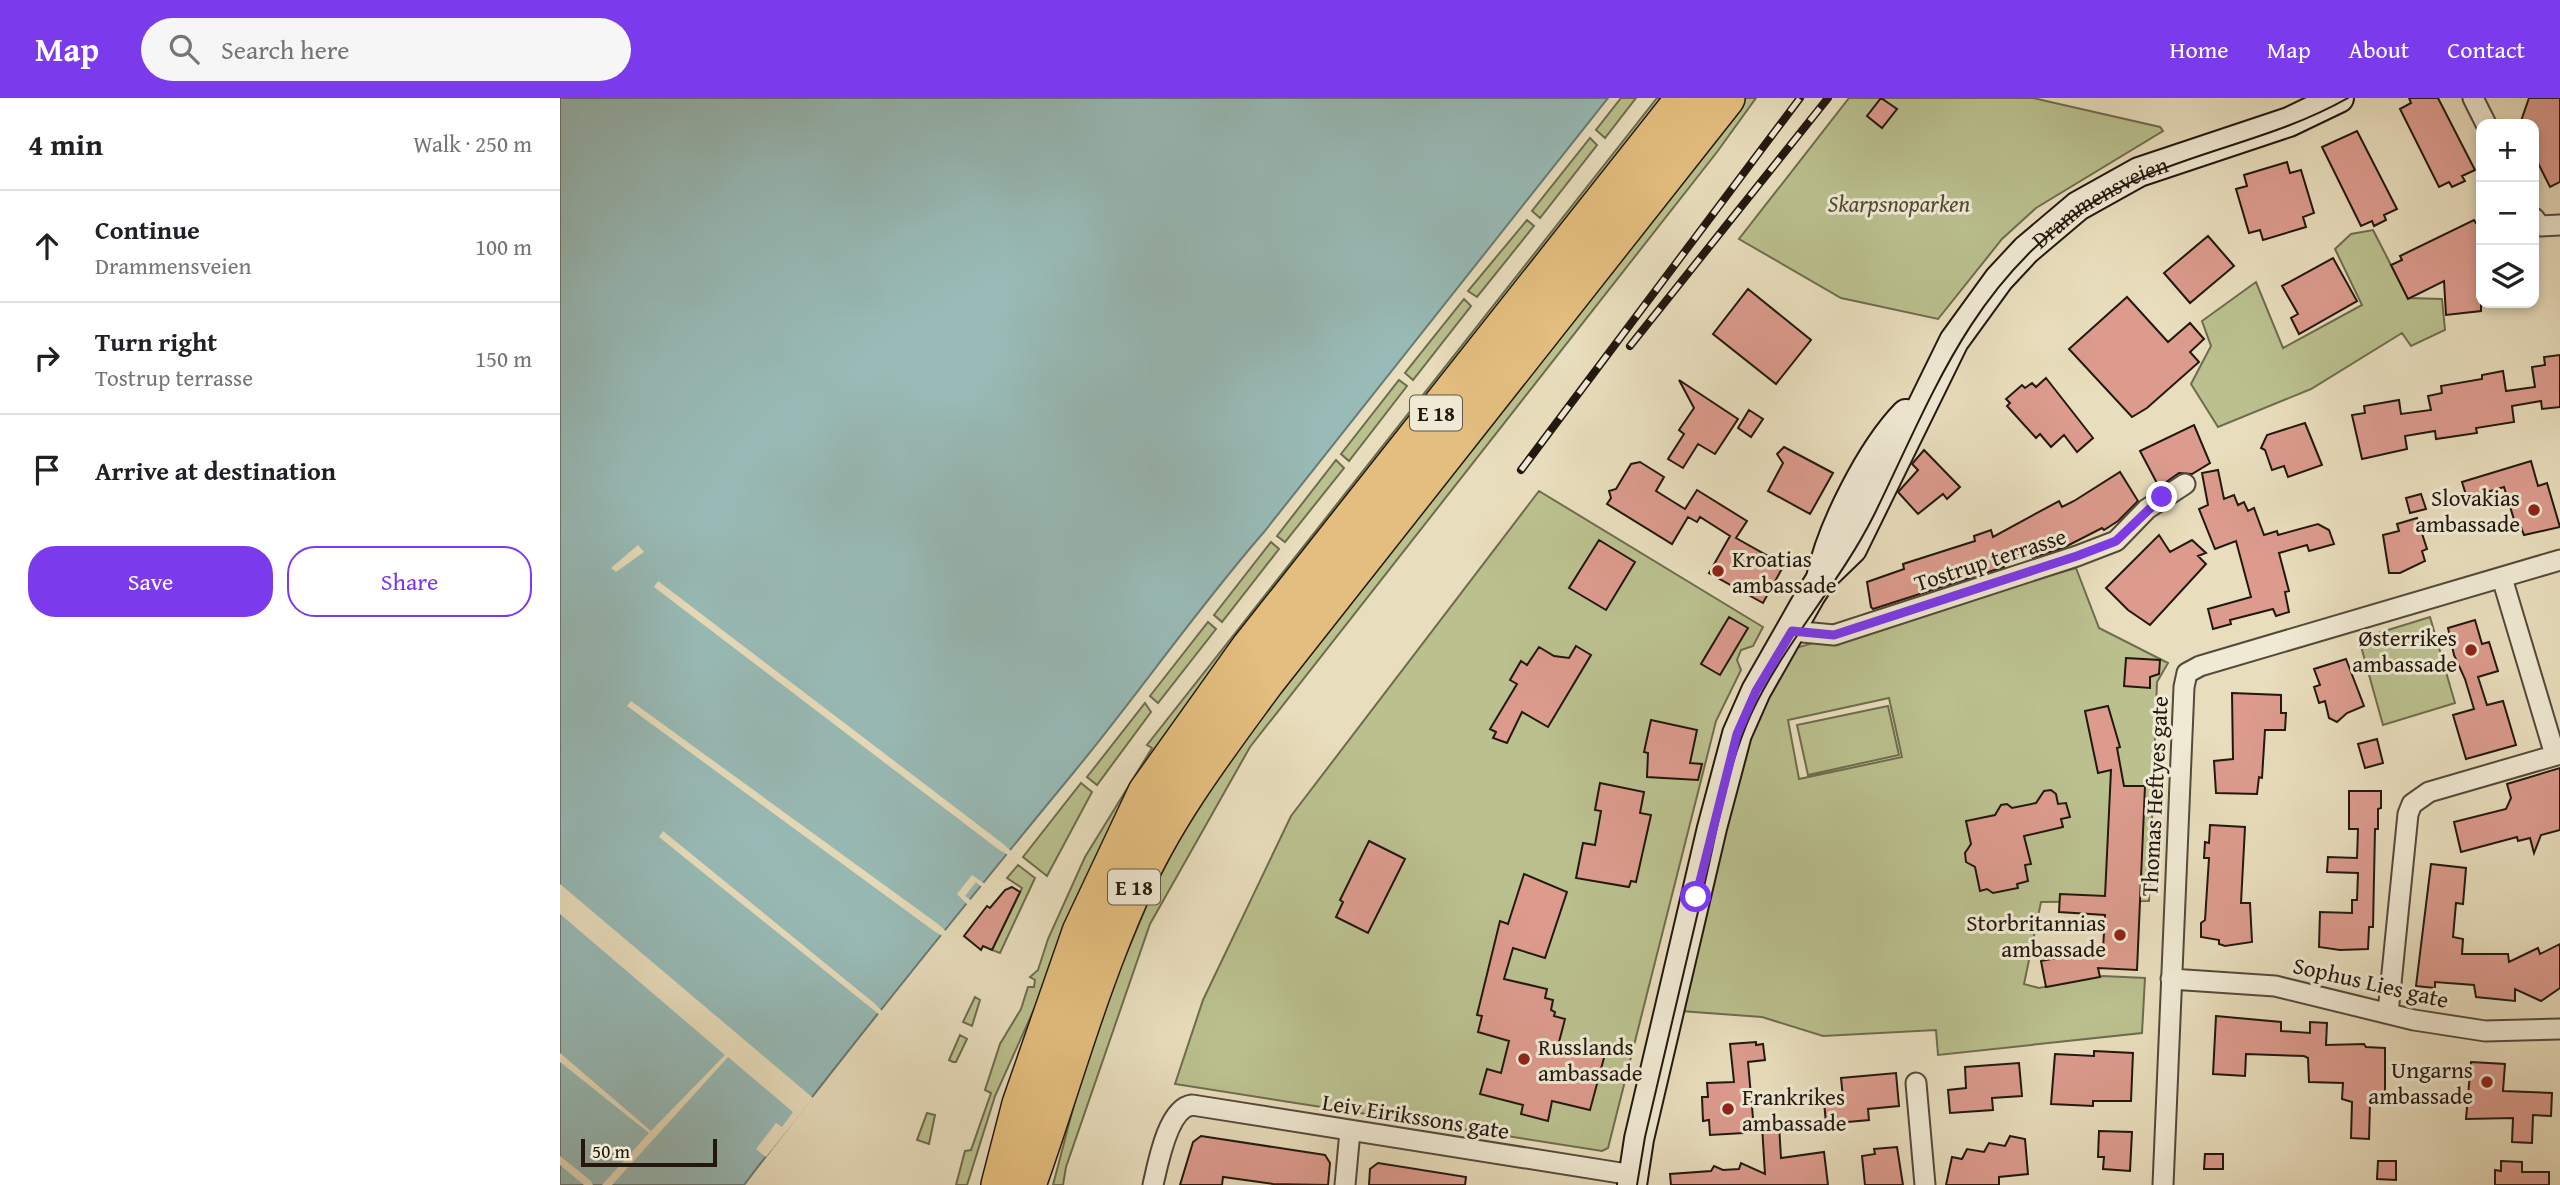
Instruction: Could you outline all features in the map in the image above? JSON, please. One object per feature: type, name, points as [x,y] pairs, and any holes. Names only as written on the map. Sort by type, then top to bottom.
[{"type":"highway","name":"E 18","points":[[1000,1185],[1021,1104],[1081,932],[1104,878],[1147,792],[1189,730],[1685,98]]},
{"type":"highway","name":"E 18","points":[[1027,1185],[1085,1011],[1128,899],[1167,824],[1197,776],[1275,670],[1726,98]]},
{"type":"highway","points":[[975,1185],[1011,1075],[1046,1033]]},
{"type":"highway","points":[[1040,1185],[1051,1118]]},
{"type":"street","name":"Drammensveien","points":[[1633,1180],[1712,828],[1734,745],[1756,691],[1821,579],[1830,544],[1881,443],[1927,391],[1954,341],[1998,279],[2026,250],[2078,206],[2139,172],[2290,122],[2339,98]]},
{"type":"street","points":[[2473,98],[2484,119]]},
{"type":"street","points":[[2539,225],[2560,225]]},
{"type":"street","name":"Tostrup terrasse","points":[[1792,631],[1834,635],[2077,556],[2116,541],[2147,509],[2185,484]]},
{"type":"street","name":"Thomas Heftyes gate","points":[[2163,1185],[2184,687],[2187,673],[2200,666],[2560,560]]},
{"type":"street","points":[[2388,1013],[2408,814],[2412,804],[2429,792],[2557,755],[2502,578]]},
{"type":"street","name":"Sophus Lies gate","points":[[2171,979],[2275,986],[2388,1013],[2485,1031],[2560,1029]]},
{"type":"street","points":[[1916,1083],[1925,1185]]},
{"type":"street","name":"Leiv Eirikssons gate","points":[[1153,1185],[1175,1115],[1185,1106],[1192,1105],[1633,1180]]},
{"type":"street","points":[[1345,1185],[1350,1131]]},
{"type":"green space","points":[[1621,98],[1636,98],[1605,138],[1596,130]]},
{"type":"green space","points":[[1657,98],[1665,98],[1040,996],[995,1096],[967,1185],[956,1185],[965,1151],[971,1150],[991,1093],[985,1090],[1000,1044],[1021,1009],[1028,987],[1034,987],[1035,980],[1030,977],[1038,970],[1048,939],[1085,857],[1152,748],[1147,745]]},
{"type":"green space","points":[[1746,98],[1756,98],[1717,152],[1250,747],[1150,924],[1066,1167],[1063,1185],[1053,1185],[1076,1097],[1112,988],[1154,888],[1202,795],[1391,549]]},
{"type":"green space","name":"Skarpsnoparken","points":[[1849,98],[2033,98],[2160,127],[2163,131],[2036,208],[2002,239],[1938,319],[1841,298],[1739,239]]},
{"type":"green space","points":[[1590,138],[1597,145],[1540,218],[1532,211]]},
{"type":"green space","points":[[1527,220],[1534,226],[1477,297],[1468,291]]},
{"type":"green space","points":[[2373,230],[2408,298],[2442,299],[2445,330],[2411,346],[2402,333],[2311,389],[2218,427],[2191,384],[2211,346],[2202,321],[2256,282],[2283,348],[2362,305],[2335,249],[2351,234]]},
{"type":"green space","points":[[1464,299],[1471,306],[1413,380],[1405,373]]},
{"type":"green space","points":[[1399,380],[1407,386],[1349,461],[1341,454]]},
{"type":"green space","points":[[1336,460],[1344,468],[1285,542],[1277,536]]},
{"type":"green space","points":[[1539,491],[1763,627],[1753,646],[1741,650],[1737,660],[1741,670],[1716,721],[1608,1148],[1602,1151],[1175,1084],[1203,1000],[1291,816]]},
{"type":"green space","points":[[1271,542],[1279,549],[1222,622],[1214,615]]},
{"type":"green space","points":[[2076,568],[2099,628],[2168,663],[2157,682],[2149,901],[2041,902],[2024,984],[2039,988],[2103,976],[2145,978],[2142,1033],[1938,1055],[1936,1030],[1823,1036],[1762,1017],[1681,1011],[1725,800],[1785,651]],"holes":[[[1889,698],[1902,757],[1799,779],[1788,720]]]},
{"type":"green space","points":[[2430,617],[2455,703],[2383,725],[2359,639]]},
{"type":"green space","points":[[1208,622],[1216,629],[1158,703],[1150,696]]},
{"type":"green space","points":[[1145,703],[1151,712],[1097,785],[1087,777]]},
{"type":"green space","points":[[1888,706],[1899,755],[1808,775],[1797,725]]},
{"type":"green space","points":[[1081,783],[1092,792],[1047,876],[1023,857]]},
{"type":"green space","points":[[1018,865],[1035,878],[1000,953],[992,950],[1022,888],[1007,878]]},
{"type":"green space","points":[[975,997],[980,1000],[972,1026],[963,1022]]},
{"type":"green space","points":[[960,1035],[967,1039],[956,1062],[953,1062],[949,1060]]},
{"type":"green space","points":[[927,1113],[935,1115],[929,1144],[917,1140]]},
{"type":"water","points":[[560,98],[1608,98],[744,1185],[560,1185]]},
{"type":"pier","points":[[638,545],[644,552],[616,572],[611,568]]},
{"type":"pier","points":[[658,581],[1002,843],[1011,851],[1008,855],[654,587]]},
{"type":"pier","points":[[631,701],[948,933],[944,937],[934,931],[627,706]]},
{"type":"pier","points":[[663,831],[884,1013],[881,1016],[659,837]]},
{"type":"pier","points":[[972,875],[985,884],[983,888],[976,882],[965,896],[972,901],[969,906],[957,894]]},
{"type":"pier","points":[[560,884],[813,1098],[766,1157],[756,1149],[776,1123],[782,1127],[793,1112],[728,1057],[612,1185],[602,1185],[649,1133],[560,1062],[560,1053],[651,1131],[725,1055],[560,914]]},
{"type":"pier","points":[[560,1156],[593,1185],[584,1185],[560,1165]]},
{"type":"building","points":[[1881,98],[1897,109],[1882,128],[1867,116]]},
{"type":"building","points":[[2409,98],[2438,98],[2475,170],[2462,176],[2465,181],[2452,187],[2449,182],[2439,187],[2400,109],[2411,103]]},
{"type":"building","points":[[2529,98],[2560,98],[2560,182],[2550,187],[2539,165],[2539,119],[2522,119]]},
{"type":"building","points":[[2357,131],[2397,209],[2384,215],[2386,220],[2374,226],[2372,221],[2361,226],[2322,147]]},
{"type":"building","points":[[2287,162],[2290,173],[2301,170],[2314,213],[2303,217],[2306,227],[2263,240],[2260,230],[2249,233],[2236,189],[2247,186],[2244,175]]},
{"type":"building","points":[[2474,220],[2476,308],[2481,308],[2481,311],[2446,315],[2444,281],[2408,299],[2391,265],[2402,260],[2400,256]]},
{"type":"building","points":[[2208,236],[2234,266],[2190,303],[2164,273]]},
{"type":"building","points":[[2333,258],[2357,301],[2299,334],[2291,318],[2298,314],[2282,286]]},
{"type":"building","points":[[1748,289],[1811,340],[1776,384],[1713,334]]},
{"type":"building","points":[[2127,297],[2168,342],[2190,323],[2204,339],[2190,352],[2199,362],[2147,408],[2132,417],[2069,349]]},
{"type":"building","points":[[2560,355],[2560,407],[2542,409],[2541,401],[2512,406],[2514,422],[2476,428],[2477,433],[2436,439],[2435,431],[2405,436],[2407,449],[2362,459],[2352,415],[2365,413],[2364,406],[2399,400],[2401,414],[2431,410],[2428,396],[2442,393],[2441,386],[2482,379],[2482,375],[2503,371],[2506,391],[2535,387],[2532,367],[2545,365],[2544,357]]},
{"type":"building","points":[[2046,378],[2093,438],[2077,452],[2064,435],[2051,447],[2040,434],[2036,438],[2007,406],[2010,403],[2006,399],[2022,385],[2025,388],[2032,383],[2036,387]]},
{"type":"building","points":[[1679,380],[1738,419],[1715,454],[1698,444],[1683,468],[1668,459],[1684,434],[1679,430],[1694,408]]},
{"type":"building","points":[[1749,410],[1763,419],[1751,437],[1738,428]]},
{"type":"building","points":[[2305,423],[2322,465],[2288,477],[2284,466],[2272,470],[2265,450],[2261,448],[2267,435]]},
{"type":"building","points":[[2194,425],[2210,463],[2192,474],[2179,473],[2159,487],[2140,451]]},
{"type":"building","points":[[1784,447],[1833,473],[1810,514],[1768,491],[1783,463],[1777,454]]},
{"type":"building","points":[[1924,450],[1960,487],[1947,499],[1943,494],[1918,514],[1898,492],[1918,470],[1912,464]]},
{"type":"building","points":[[2531,461],[2538,486],[2547,483],[2560,527],[2524,535],[2520,525],[2516,526],[2504,487],[2467,498],[2462,482]]},
{"type":"building","points":[[1640,462],[1664,477],[1656,491],[1685,509],[1697,490],[1747,521],[1736,538],[1784,565],[1763,603],[1709,573],[1730,536],[1700,517],[1697,522],[1688,517],[1672,544],[1607,504],[1611,498],[1609,491],[1616,489],[1631,464]]},
{"type":"building","points":[[2218,470],[2224,499],[2234,495],[2238,505],[2244,502],[2248,511],[2254,508],[2264,535],[2277,531],[2278,535],[2318,524],[2329,530],[2334,544],[2309,551],[2307,545],[2279,553],[2289,591],[2285,592],[2289,612],[2276,616],[2273,609],[2230,620],[2231,624],[2213,629],[2208,609],[2251,597],[2236,541],[2215,549],[2199,509],[2208,505],[2202,473]]},
{"type":"building","points":[[2120,472],[2138,501],[2118,521],[2104,530],[2102,528],[2065,547],[2033,558],[2029,550],[2002,560],[2004,567],[1873,609],[1871,607],[1867,582],[1904,569],[1903,564],[1975,541],[1974,536],[1991,530],[1993,537],[2059,501],[2062,507]]},
{"type":"building","points":[[2421,494],[2426,509],[2410,513],[2406,498]]},
{"type":"building","points":[[2417,518],[2427,549],[2422,551],[2425,561],[2400,573],[2389,573],[2383,535],[2399,531],[2397,524]]},
{"type":"building","points":[[2159,535],[2170,552],[2192,540],[2206,553],[2198,556],[2206,564],[2150,625],[2128,610],[2106,588]]},
{"type":"building","points":[[1599,540],[1635,562],[1606,610],[1569,588]]},
{"type":"building","points":[[1729,617],[1748,628],[1720,675],[1701,664]]},
{"type":"building","points":[[2475,620],[2482,644],[2489,642],[2498,671],[2478,677],[2487,705],[2503,701],[2516,745],[2466,759],[2453,715],[2474,709],[2454,655],[2448,628]]},
{"type":"building","points":[[1576,646],[1591,655],[1548,727],[1522,712],[1507,743],[1493,738],[1496,732],[1490,729],[1517,684],[1510,680],[1521,661],[1527,665],[1539,647],[1554,656],[1569,658]]},
{"type":"building","points":[[2126,658],[2160,660],[2159,674],[2150,677],[2150,688],[2124,686]]},
{"type":"building","points":[[2346,659],[2364,706],[2347,713],[2337,722],[2329,718],[2325,701],[2319,703],[2314,687],[2320,685],[2314,669]]},
{"type":"building","points":[[2232,693],[2281,695],[2281,713],[2286,713],[2285,730],[2265,730],[2262,778],[2259,777],[2257,794],[2216,793],[2214,761],[2233,759]]},
{"type":"building","points":[[2108,706],[2120,747],[2117,748],[2124,786],[2145,786],[2137,970],[2098,968],[2100,977],[2046,987],[2041,961],[2103,949],[2105,915],[2059,912],[2060,894],[2105,896],[2111,770],[2098,773],[2085,711]]},
{"type":"building","points":[[1651,720],[1697,730],[1690,763],[1702,764],[1698,780],[1647,777],[1648,753],[1644,752]]},
{"type":"building","points":[[2377,739],[2383,763],[2365,768],[2358,744]]},
{"type":"building","points":[[2560,768],[2560,830],[2541,835],[2534,853],[2530,838],[2518,841],[2517,837],[2461,852],[2454,822],[2506,809],[2511,798],[2507,784]]},
{"type":"building","points":[[1600,783],[1644,792],[1640,813],[1651,815],[1636,882],[1631,881],[1629,887],[1576,878],[1583,843],[1595,845],[1601,811],[1595,810]]},
{"type":"building","points":[[2051,790],[2056,794],[2058,804],[2066,803],[2070,817],[2061,819],[2063,827],[2024,836],[2031,864],[2025,865],[2028,881],[2017,884],[2018,888],[1993,893],[1987,889],[1980,891],[1975,867],[1966,862],[1965,853],[1971,844],[1966,821],[1995,815],[2001,805],[2007,804],[2012,808],[2036,803],[2044,791]]},
{"type":"building","points":[[2349,791],[2381,791],[2381,808],[2378,809],[2378,829],[2375,829],[2373,927],[2369,927],[2368,949],[2340,950],[2319,947],[2320,912],[2352,913],[2352,900],[2357,900],[2358,873],[2327,872],[2328,857],[2357,858],[2358,829],[2349,829]]},
{"type":"building","points":[[2210,825],[2245,827],[2241,903],[2250,903],[2252,942],[2225,946],[2219,944],[2219,940],[2201,937],[2201,923],[2205,920],[2209,858],[2204,858],[2205,842],[2209,843]]},
{"type":"building","points":[[1369,841],[1405,859],[1368,933],[1336,917],[1343,902],[1340,900]]},
{"type":"building","points":[[2431,864],[2466,868],[2463,904],[2456,903],[2453,937],[2463,939],[2462,954],[2508,954],[2509,962],[2538,948],[2540,954],[2560,944],[2560,988],[2541,1001],[2515,989],[2515,1001],[2476,997],[2474,985],[2435,982],[2435,988],[2416,986]]},
{"type":"building","points":[[1524,874],[1567,892],[1545,958],[1513,948],[1504,979],[1547,989],[1545,998],[1553,1000],[1551,1010],[1555,1012],[1554,1016],[1565,1019],[1559,1042],[1605,1054],[1590,1110],[1552,1101],[1548,1121],[1521,1114],[1523,1105],[1480,1094],[1487,1069],[1501,1073],[1509,1041],[1478,1032],[1482,1016],[1477,1015],[1500,921],[1508,924]]},
{"type":"building","points":[[1012,887],[1020,892],[992,950],[983,946],[981,950],[964,936],[987,906],[990,908],[1005,890]]},
{"type":"building","points":[[2216,1016],[2281,1022],[2281,1031],[2310,1033],[2310,1022],[2327,1023],[2326,1045],[2364,1044],[2366,1047],[2385,1048],[2385,1091],[2382,1103],[2370,1103],[2369,1139],[2351,1138],[2352,1102],[2342,1099],[2343,1083],[2309,1082],[2308,1058],[2304,1056],[2246,1054],[2245,1076],[2213,1074]]},
{"type":"building","name":"Frankrikes ambassade","points":[[1756,1042],[1756,1045],[1763,1044],[1765,1060],[1748,1062],[1753,1118],[1744,1133],[1710,1135],[1709,1120],[1703,1121],[1702,1097],[1708,1097],[1707,1083],[1734,1082],[1730,1044]]},
{"type":"building","points":[[2094,1051],[2133,1053],[2131,1101],[2093,1101],[2093,1106],[2051,1104],[2055,1054],[2094,1056]]},
{"type":"building","points":[[2471,1062],[2505,1064],[2503,1091],[2552,1093],[2551,1116],[2533,1115],[2532,1143],[2512,1142],[2513,1118],[2466,1119]]},
{"type":"building","points":[[2019,1063],[2022,1096],[1992,1098],[1993,1110],[1950,1113],[1948,1090],[1966,1088],[1965,1067]]},
{"type":"building","points":[[1896,1073],[1899,1106],[1868,1109],[1869,1120],[1826,1124],[1824,1101],[1843,1098],[1841,1078]]},
{"type":"building","points":[[1779,1125],[1781,1158],[1824,1152],[1828,1185],[1671,1185],[1670,1174],[1711,1171],[1714,1166],[1723,1170],[1739,1169],[1741,1163],[1765,1174],[1762,1126]]},
{"type":"building","points":[[2099,1131],[2132,1132],[2130,1171],[2103,1169],[2104,1157],[2098,1157]]},
{"type":"building","points":[[1201,1136],[1325,1155],[1330,1163],[1328,1185],[1273,1184],[1223,1177],[1222,1185],[1180,1185],[1193,1142]]},
{"type":"building","points":[[2010,1136],[2025,1139],[2028,1174],[1999,1177],[1999,1185],[1946,1185],[1952,1157],[1962,1159],[1967,1149],[1984,1152],[1989,1143],[2005,1146]]},
{"type":"building","points":[[1897,1147],[1903,1185],[1865,1185],[1862,1156],[1875,1154],[1874,1149]]},
{"type":"building","points":[[2205,1154],[2223,1154],[2223,1169],[2204,1169]]},
{"type":"building","points":[[2378,1161],[2396,1161],[2396,1180],[2377,1179]]},
{"type":"building","points":[[2501,1161],[2522,1162],[2522,1172],[2549,1172],[2549,1185],[2495,1185],[2495,1170],[2501,1171]]},
{"type":"building","points":[[1378,1163],[1466,1177],[1465,1185],[1369,1185],[1370,1169]]},
{"type":"tram line","points":[[1637,1185],[1645,1137],[1724,797],[1743,734],[1779,663],[1860,541],[1934,389],[1980,312],[2008,276],[2040,243],[2077,213],[2110,193],[2177,163],[2281,129],[2348,98]]},
{"type":"railway","points":[[1521,470],[1800,98]]},
{"type":"railway","points":[[1630,346],[1828,98]]},
{"type":"place","name":"Slovakias ambassade","points":[[2534,510]]},
{"type":"place","name":"Kroatias ambassade","points":[[1718,571]]},
{"type":"place","name":"Østerrikes ambassade","points":[[2471,650]]},
{"type":"place","name":"Storbritannias ambassade","points":[[2120,935]]},
{"type":"place","name":"Russlands ambassade","points":[[1524,1059]]},
{"type":"place","name":"Ungarns ambassade","points":[[2487,1082]]},
{"type":"place","name":"Frankrikes ambassade","points":[[1728,1109]]},
{"type":"route","points":[[1696,897],[1737,734],[1756,691],[1792,631],[1811,635],[1834,635],[2077,556],[2116,541],[2162,497]]}]
